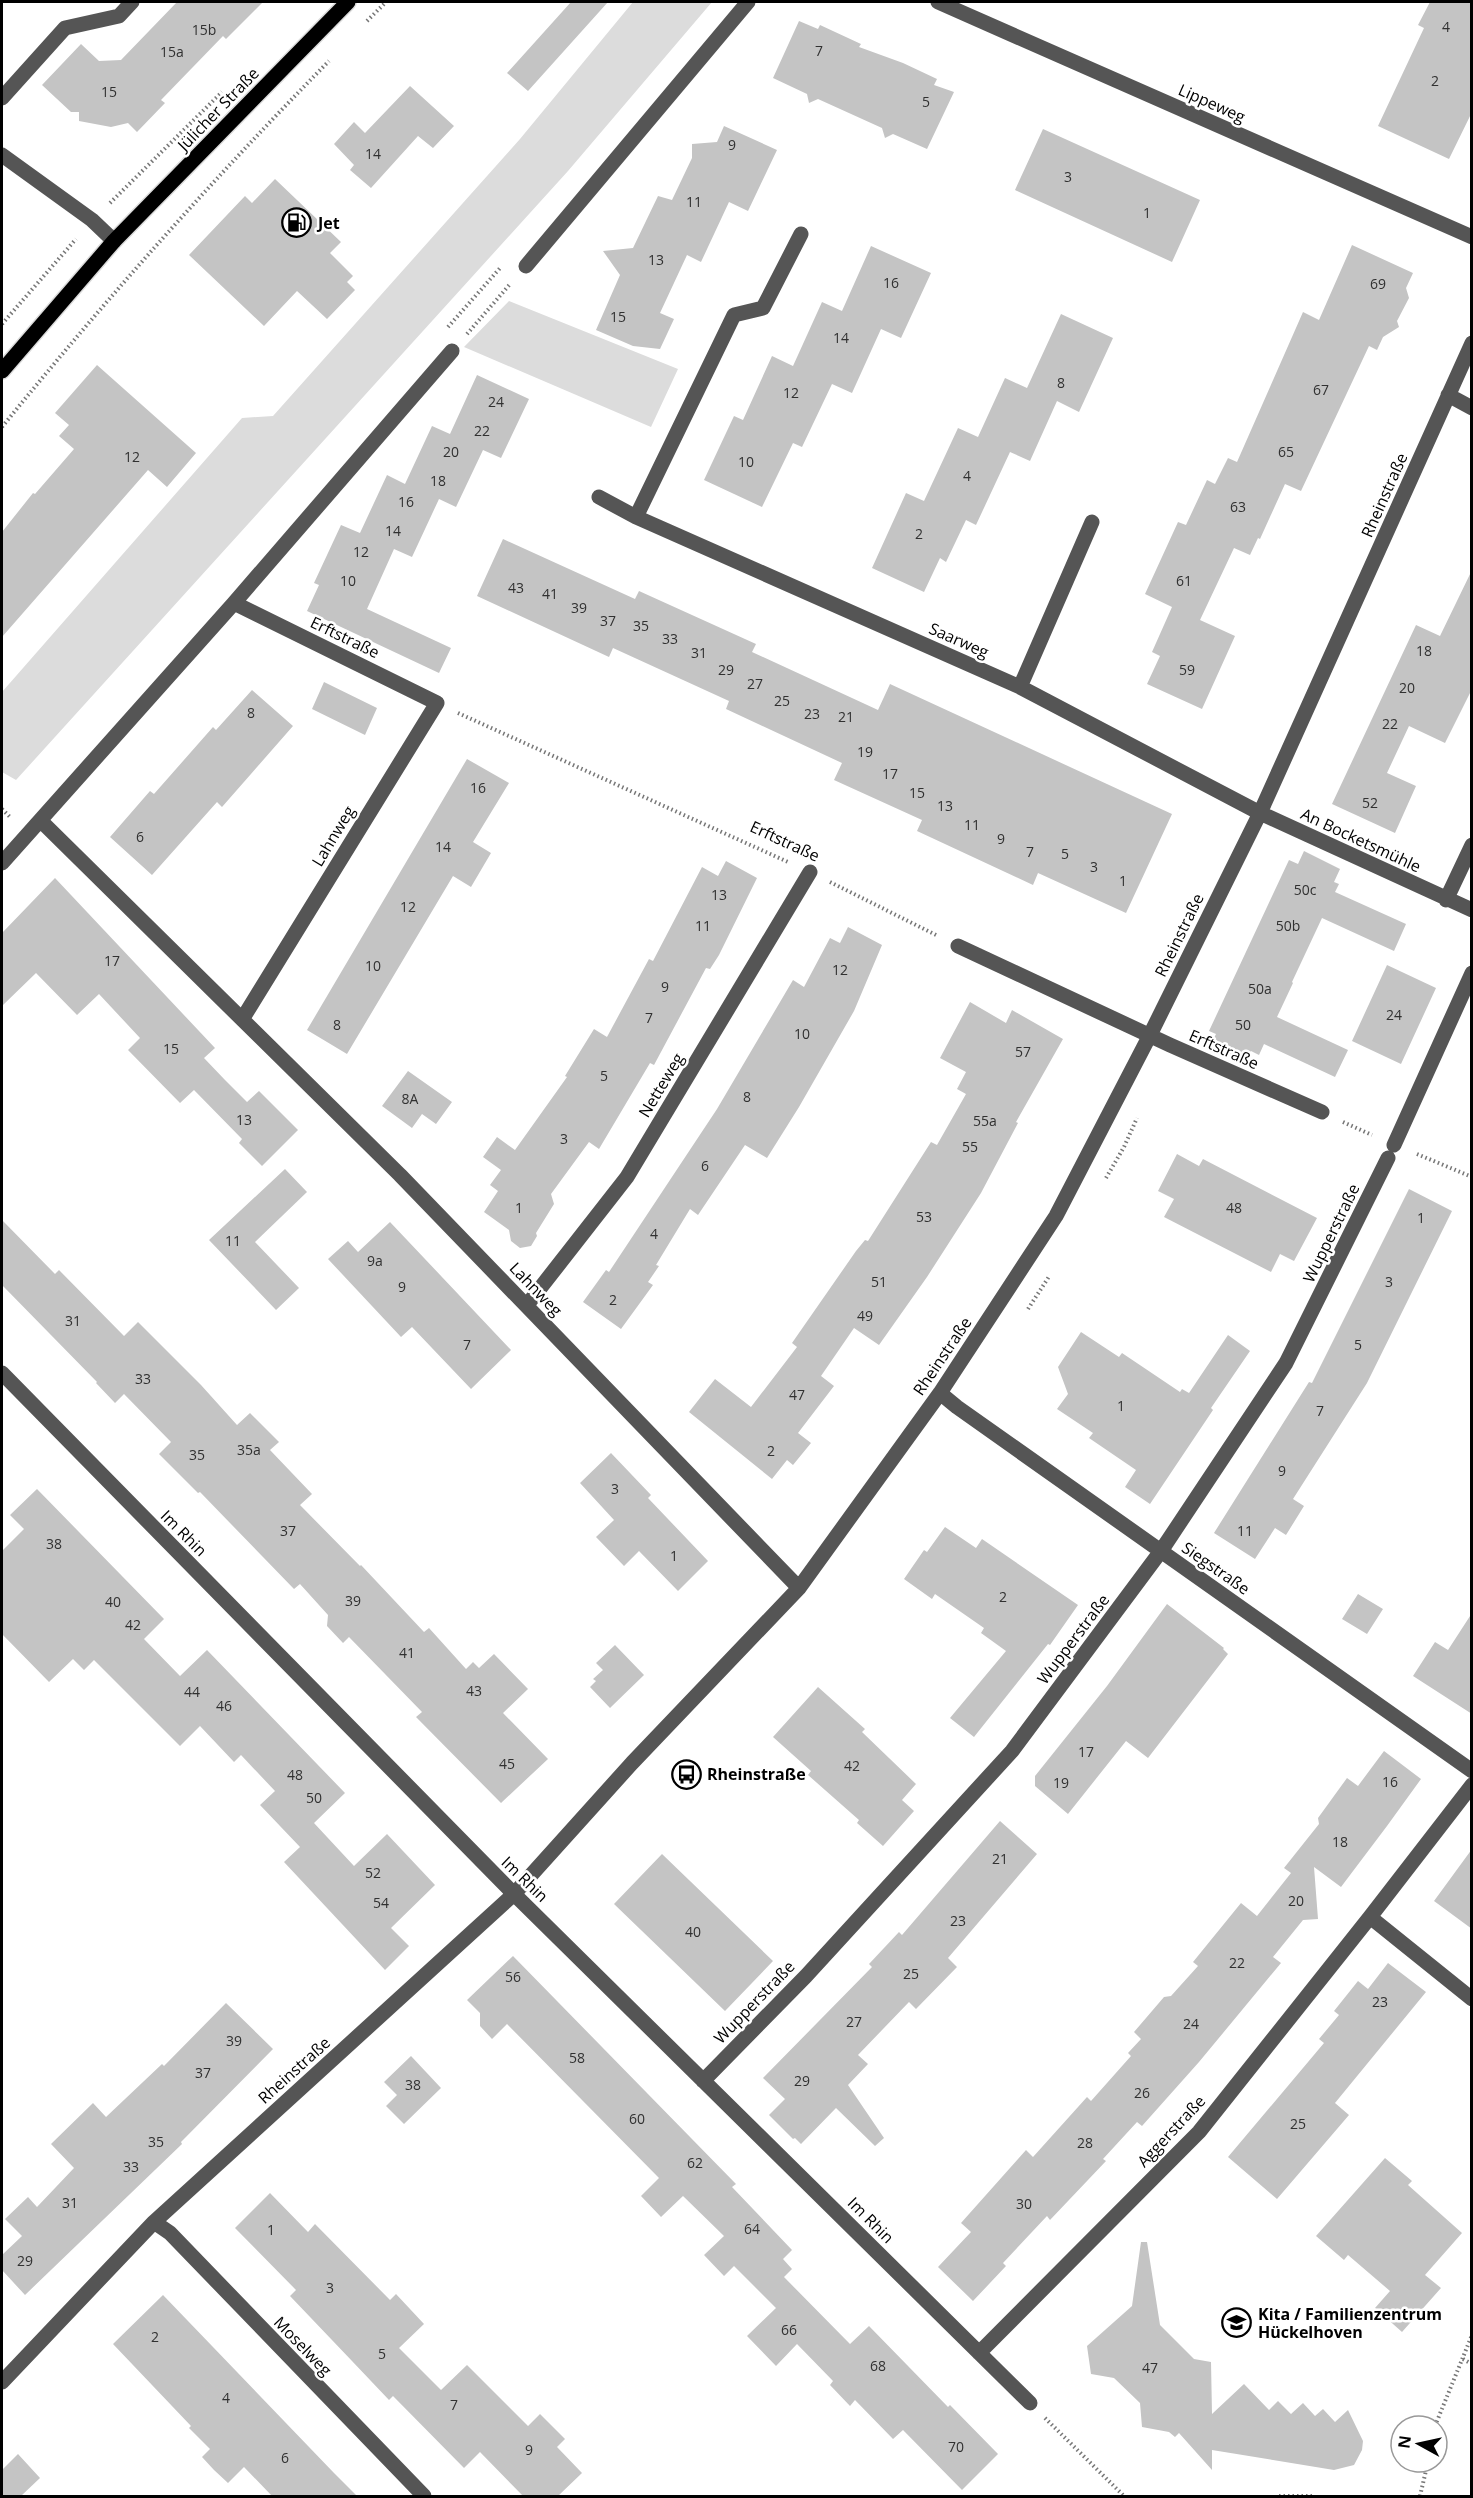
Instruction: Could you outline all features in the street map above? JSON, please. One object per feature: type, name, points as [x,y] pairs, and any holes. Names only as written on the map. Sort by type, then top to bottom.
[{"type":"main road","name":"Jülicher Straße","points":[[2,371],[114,241],[348,2]]},
{"type":"street","points":[[2,98],[65,28],[119,16],[132,2]]},
{"type":"street","points":[[526,266],[748,2]]},
{"type":"street","name":"Lippeweg","points":[[938,2],[1472,237]]},
{"type":"street","points":[[2,155],[92,220],[114,241]]},
{"type":"street","points":[[636,517],[734,315],[763,308],[801,234]]},
{"type":"street","name":"Rheinstraße","points":[[2,2382],[154,2222],[514,1894],[632,1763],[799,1588],[940,1393],[1056,1216],[1150,1035],[1260,813],[1472,343]]},
{"type":"street","points":[[2,863],[234,603],[452,351]]},
{"type":"street","points":[[1448,395],[1472,408]]},
{"type":"street","name":"Saarweg","points":[[599,497],[636,517],[1020,687],[1260,813]]},
{"type":"street","points":[[1020,687],[1092,522]]},
{"type":"street","name":"Erftstraße","points":[[234,603],[437,703]]},
{"type":"street","name":"Lahnweg","points":[[243,1018],[437,703]]},
{"type":"street","name":"An Bocketsmühle","points":[[1260,813],[1472,910]]},
{"type":"street","name":"Lahnweg","points":[[41,821],[400,1174],[799,1588]]},
{"type":"street","points":[[1446,900],[1472,844]]},
{"type":"street","name":"Netteweg","points":[[527,1305],[627,1177],[810,872]]},
{"type":"street","name":"Erftstraße","points":[[958,946],[1322,1112]]},
{"type":"street","name":"Wupperstraße","points":[[703,2081],[806,1976],[1012,1751],[1161,1551],[1286,1363],[1391,1152],[1472,973]]},
{"type":"street","name":"Im Rhin","points":[[2,1373],[514,1894],[1030,2403]]},
{"type":"street","name":"Siegstraße","points":[[940,1393],[1472,1771]]},
{"type":"street","name":"Aggerstraße","points":[[979,2353],[1199,2132],[1472,1785]]},
{"type":"street","points":[[1370,1917],[1472,1999]]},
{"type":"street","name":"Moselweg","points":[[154,2222],[170,2234],[424,2496]]},
{"type":"path","points":[[363,26],[386,2]]},
{"type":"path","points":[[2,427],[162,236],[331,58]]},
{"type":"path","points":[[452,351],[526,266]]},
{"type":"path","name":"Erftstraße","points":[[437,703],[810,872],[958,946]]},
{"type":"path","points":[[1100,1188],[1125,1147],[1138,1116]]},
{"type":"path","points":[[1026,1311],[1052,1271]]},
{"type":"path","points":[[1440,2414],[1472,2336]]},
{"type":"path","points":[[1463,2359],[1472,2364]]},
{"type":"path","points":[[1030,2403],[1124,2496]]},
{"type":"path","points":[[1420,2496],[1425,2474]]},
{"type":"path","points":[[1279,2496],[1312,2496]]},
{"type":"shaded area","points":[[633,2],[712,2],[568,171],[16,780],[2,772],[2,692],[242,418],[273,416],[520,139]]},
{"type":"shaded area","points":[[509,301],[678,369],[651,427],[464,347]]},
{"type":"building","points":[[177,2],[263,2],[226,39],[223,36],[161,100],[165,103],[137,132],[128,123],[111,127],[79,121],[79,112],[71,112],[42,85],[81,44],[99,61],[121,60]]},
{"type":"building","points":[[571,2],[608,2],[528,91],[507,73]]},
{"type":"building","points":[[1430,2],[1472,2],[1472,112],[1449,159],[1378,126],[1424,28],[1418,25]]},
{"type":"building","points":[[799,21],[818,29],[820,25],[861,44],[859,47],[903,63],[937,79],[934,85],[954,92],[927,149],[893,134],[885,138],[882,128],[818,99],[809,103],[807,94],[773,78]]},
{"type":"building","points":[[410,86],[454,126],[433,148],[418,136],[371,188],[350,170],[354,165],[334,144],[354,122],[365,133]]},
{"type":"building","points":[[724,126],[777,150],[748,211],[729,202],[701,262],[687,255],[660,313],[674,319],[660,349],[633,346],[596,330],[620,275],[603,251],[633,248],[658,196],[672,200],[692,158],[692,144],[717,142]]},
{"type":"building","points":[[1043,129],[1200,200],[1172,262],[1015,190]]},
{"type":"building","points":[[275,179],[341,242],[330,253],[353,276],[347,282],[355,290],[327,319],[297,291],[264,326],[189,255],[245,196],[252,203]]},
{"type":"building","points":[[1352,245],[1413,273],[1406,288],[1409,298],[1397,321],[1399,327],[1383,337],[1377,350],[1369,346],[1301,491],[1285,484],[1260,539],[1258,538],[1250,555],[1234,548],[1200,620],[1235,636],[1202,709],[1147,684],[1160,656],[1152,652],[1172,607],[1145,594],[1178,522],[1186,525],[1207,480],[1215,484],[1228,458],[1237,462],[1303,312],[1319,320]]},
{"type":"building","points":[[871,246],[931,273],[901,338],[881,329],[852,393],[832,384],[802,447],[793,443],[762,507],[704,480],[734,416],[743,420],[772,356],[793,366],[822,302],[842,311]]},
{"type":"building","points":[[1061,314],[1113,338],[1079,412],[1057,401],[1030,461],[1010,452],[976,525],[966,520],[946,562],[940,558],[924,592],[872,568],[906,493],[924,501],[958,428],[978,437],[1005,378],[1027,388]]},
{"type":"building","points":[[97,365],[196,453],[167,487],[148,470],[2,637],[2,532],[33,493],[35,494],[74,449],[59,436],[69,425],[55,413]]},
{"type":"building","points":[[477,375],[529,399],[501,458],[483,450],[456,507],[439,499],[412,557],[394,549],[367,609],[451,648],[439,673],[307,611],[319,585],[314,583],[341,525],[360,533],[387,475],[405,484],[432,426],[450,434]]},
{"type":"building","points":[[503,539],[635,599],[639,591],[756,644],[752,652],[878,710],[890,684],[1172,814],[1126,913],[1038,873],[1033,885],[917,831],[922,820],[834,780],[842,763],[726,709],[729,701],[613,648],[609,657],[477,596]]},
{"type":"building","points":[[1472,570],[1472,689],[1445,743],[1409,726],[1387,773],[1416,786],[1395,833],[1332,804],[1416,625],[1440,636]]},
{"type":"building","points":[[324,682],[377,708],[365,735],[312,709]]},
{"type":"building","points":[[252,690],[293,726],[222,807],[217,802],[152,875],[110,837],[150,791],[154,794],[213,727],[216,730]]},
{"type":"building","points":[[467,759],[509,783],[473,842],[491,853],[471,887],[453,876],[347,1054],[307,1030]]},
{"type":"building","points":[[1304,851],[1340,869],[1334,882],[1339,884],[1335,892],[1406,924],[1394,951],[1322,918],[1292,982],[1277,1017],[1348,1050],[1335,1077],[1264,1044],[1259,1055],[1251,1051],[1246,1063],[1210,1046],[1216,1034],[1209,1031],[1289,860],[1298,864]]},
{"type":"building","points":[[726,861],[757,878],[719,955],[710,969],[706,968],[654,1065],[650,1063],[599,1149],[589,1142],[551,1194],[554,1204],[536,1233],[537,1236],[531,1246],[520,1248],[511,1241],[509,1230],[484,1212],[498,1191],[490,1185],[501,1170],[483,1157],[497,1137],[515,1150],[567,1077],[565,1076],[594,1029],[607,1037],[649,959],[653,961],[702,867],[718,876]]},
{"type":"building","points":[[55,878],[215,1048],[204,1058],[225,1080],[247,1102],[259,1091],[298,1130],[262,1166],[239,1143],[242,1139],[194,1090],[180,1103],[128,1050],[140,1038],[99,994],[77,1015],[36,973],[2,1006],[2,933]]},
{"type":"building","points":[[848,927],[882,945],[854,1011],[767,1158],[745,1145],[698,1215],[690,1209],[656,1265],[659,1266],[648,1282],[653,1285],[621,1329],[583,1302],[606,1270],[609,1272],[717,1109],[793,980],[804,987],[830,938],[840,943]]},
{"type":"building","points":[[1387,965],[1436,988],[1401,1064],[1352,1041]]},
{"type":"building","points":[[970,1002],[1006,1023],[1012,1010],[1063,1039],[1016,1122],[1018,1123],[981,1193],[927,1277],[879,1345],[854,1328],[821,1376],[834,1386],[798,1433],[811,1443],[793,1465],[787,1460],[772,1479],[689,1412],[715,1379],[751,1407],[797,1347],[792,1343],[856,1251],[865,1240],[868,1241],[931,1142],[937,1145],[966,1094],[957,1089],[966,1072],[940,1058]]},
{"type":"building","points":[[408,1071],[452,1102],[436,1124],[422,1114],[412,1128],[382,1106]]},
{"type":"building","points":[[1177,1154],[1199,1166],[1203,1159],[1317,1218],[1294,1261],[1280,1254],[1271,1272],[1164,1217],[1174,1199],[1158,1191]]},
{"type":"building","points":[[285,1169],[307,1192],[255,1242],[299,1288],[276,1310],[209,1240]]},
{"type":"building","points":[[1409,1189],[1452,1211],[1367,1383],[1293,1499],[1304,1506],[1286,1535],[1275,1528],[1255,1559],[1214,1533],[1309,1382],[1312,1383]]},
{"type":"building","points":[[2,1220],[55,1274],[59,1270],[124,1336],[138,1322],[237,1425],[250,1413],[279,1442],[270,1450],[312,1494],[300,1505],[424,1632],[429,1628],[466,1669],[473,1662],[479,1668],[494,1654],[528,1689],[503,1713],[548,1759],[501,1803],[416,1717],[422,1712],[349,1637],[343,1643],[327,1626],[328,1615],[300,1584],[294,1589],[200,1492],[198,1493],[159,1454],[171,1442],[124,1394],[115,1403],[2,1285]]},
{"type":"building","points":[[390,1222],[511,1350],[471,1389],[412,1327],[401,1337],[328,1259],[348,1241],[358,1252]]},
{"type":"building","points":[[1081,1332],[1119,1357],[1122,1353],[1180,1392],[1182,1389],[1189,1393],[1228,1335],[1250,1351],[1150,1504],[1125,1487],[1136,1470],[1089,1438],[1093,1433],[1057,1409],[1068,1394],[1058,1367]]},
{"type":"building","points":[[611,1453],[651,1495],[648,1498],[708,1561],[678,1591],[639,1551],[624,1566],[596,1537],[614,1520],[580,1483]]},
{"type":"building","points":[[37,1489],[164,1619],[144,1639],[180,1676],[207,1650],[345,1793],[314,1823],[354,1866],[387,1834],[435,1885],[391,1928],[409,1946],[385,1970],[284,1862],[300,1847],[260,1805],[275,1791],[241,1755],[234,1762],[200,1726],[180,1746],[94,1660],[84,1670],[73,1659],[49,1682],[2,1634],[2,1551],[24,1529],[10,1515]]},
{"type":"building","points":[[945,1527],[976,1548],[982,1539],[1078,1605],[1050,1645],[1048,1644],[974,1737],[950,1718],[1006,1651],[981,1633],[984,1628],[935,1594],[932,1599],[904,1579],[924,1550],[927,1552]]},
{"type":"building","points":[[1358,1594],[1383,1609],[1367,1634],[1342,1619]]},
{"type":"building","points":[[1167,1604],[1224,1648],[1228,1654],[1148,1758],[1126,1741],[1068,1814],[1035,1786],[1035,1776],[1107,1686]]},
{"type":"building","points":[[1472,1613],[1472,1714],[1413,1676],[1435,1642],[1448,1650]]},
{"type":"building","points":[[615,1645],[644,1675],[610,1708],[590,1687],[596,1681],[593,1679],[603,1670],[596,1663]]},
{"type":"building","points":[[818,1687],[865,1729],[862,1732],[916,1784],[902,1800],[914,1811],[883,1846],[857,1823],[859,1820],[808,1775],[811,1771],[773,1737]]},
{"type":"building","points":[[1384,1751],[1421,1779],[1341,1887],[1314,1867],[1318,1919],[1303,1920],[1273,1957],[1281,1963],[1199,2062],[1142,2126],[1137,2122],[1103,2159],[1106,2161],[1050,2220],[1047,2216],[1003,2263],[1006,2266],[973,2301],[938,2267],[971,2232],[961,2223],[1026,2150],[1033,2157],[1087,2097],[1091,2101],[1131,2056],[1128,2053],[1141,2039],[1134,2032],[1164,1997],[1171,1996],[1198,1966],[1193,1962],[1241,1903],[1257,1916],[1291,1873],[1284,1868],[1319,1824],[1318,1818],[1347,1778],[1358,1786]]},
{"type":"building","points":[[1000,1821],[1037,1854],[948,1958],[957,1967],[916,2009],[909,2002],[858,2055],[868,2064],[848,2085],[884,2138],[875,2146],[836,2108],[801,2144],[795,2138],[793,2139],[769,2115],[785,2099],[763,2078],[872,1967],[869,1964],[899,1932],[902,1935]]},
{"type":"building","points":[[1472,1849],[1472,1929],[1434,1901]]},
{"type":"building","points":[[662,1854],[773,1961],[725,2011],[614,1904]]},
{"type":"building","points":[[513,1956],[736,2184],[732,2187],[792,2250],[783,2259],[792,2269],[784,2277],[850,2344],[869,2326],[948,2407],[950,2405],[998,2454],[962,2490],[903,2430],[893,2439],[855,2400],[850,2406],[830,2385],[833,2381],[797,2344],[776,2366],[747,2336],[776,2308],[734,2266],[724,2276],[704,2255],[724,2236],[683,2196],[661,2217],[641,2196],[659,2178],[507,2024],[492,2039],[480,2026],[480,2013],[467,2000]]},
{"type":"building","points":[[1388,1963],[1426,1992],[1335,2103],[1349,2115],[1277,2199],[1228,2157],[1324,2043],[1319,2039],[1339,2015],[1334,2011],[1358,1981],[1368,1989]]},
{"type":"building","points":[[226,2003],[273,2049],[181,2142],[182,2144],[25,2295],[2,2270],[2,2255],[22,2236],[5,2219],[28,2197],[37,2207],[74,2168],[51,2144],[93,2103],[106,2117],[162,2064],[164,2066]]},
{"type":"building","points":[[411,2056],[441,2088],[404,2124],[386,2106],[397,2095],[384,2082]]},
{"type":"building","points":[[1385,2158],[1412,2181],[1408,2185],[1462,2233],[1425,2275],[1441,2288],[1402,2332],[1375,2308],[1390,2291],[1348,2255],[1344,2260],[1316,2236]]},
{"type":"building","points":[[270,2193],[308,2232],[315,2224],[390,2300],[396,2294],[424,2324],[399,2348],[441,2390],[467,2365],[528,2426],[540,2414],[565,2439],[557,2447],[582,2473],[558,2496],[523,2496],[480,2452],[464,2468],[393,2396],[389,2400],[290,2296],[296,2290],[235,2228]]},
{"type":"building","points":[[1141,2242],[1147,2242],[1160,2325],[1194,2359],[1211,2362],[1212,2414],[1244,2384],[1269,2410],[1278,2401],[1291,2414],[1303,2403],[1315,2416],[1323,2409],[1335,2422],[1348,2410],[1363,2441],[1362,2450],[1354,2465],[1334,2470],[1212,2450],[1212,2470],[1179,2433],[1175,2437],[1169,2432],[1142,2427],[1140,2403],[1114,2378],[1091,2374],[1087,2346],[1132,2306]]},
{"type":"building","points":[[163,2295],[357,2496],[272,2496],[244,2467],[228,2483],[214,2470],[202,2457],[210,2449],[113,2344]]},
{"type":"building","points":[[18,2454],[40,2478],[21,2496],[2,2496],[2,2470]]},
{"type":"place","name":"Jet","points":[[297,223]]},
{"type":"place","name":"Rheinstraße","points":[[686,1774]]},
{"type":"place","name":"Kita / Familienzentrum Hückelhoven","points":[[1237,2323]]}]
